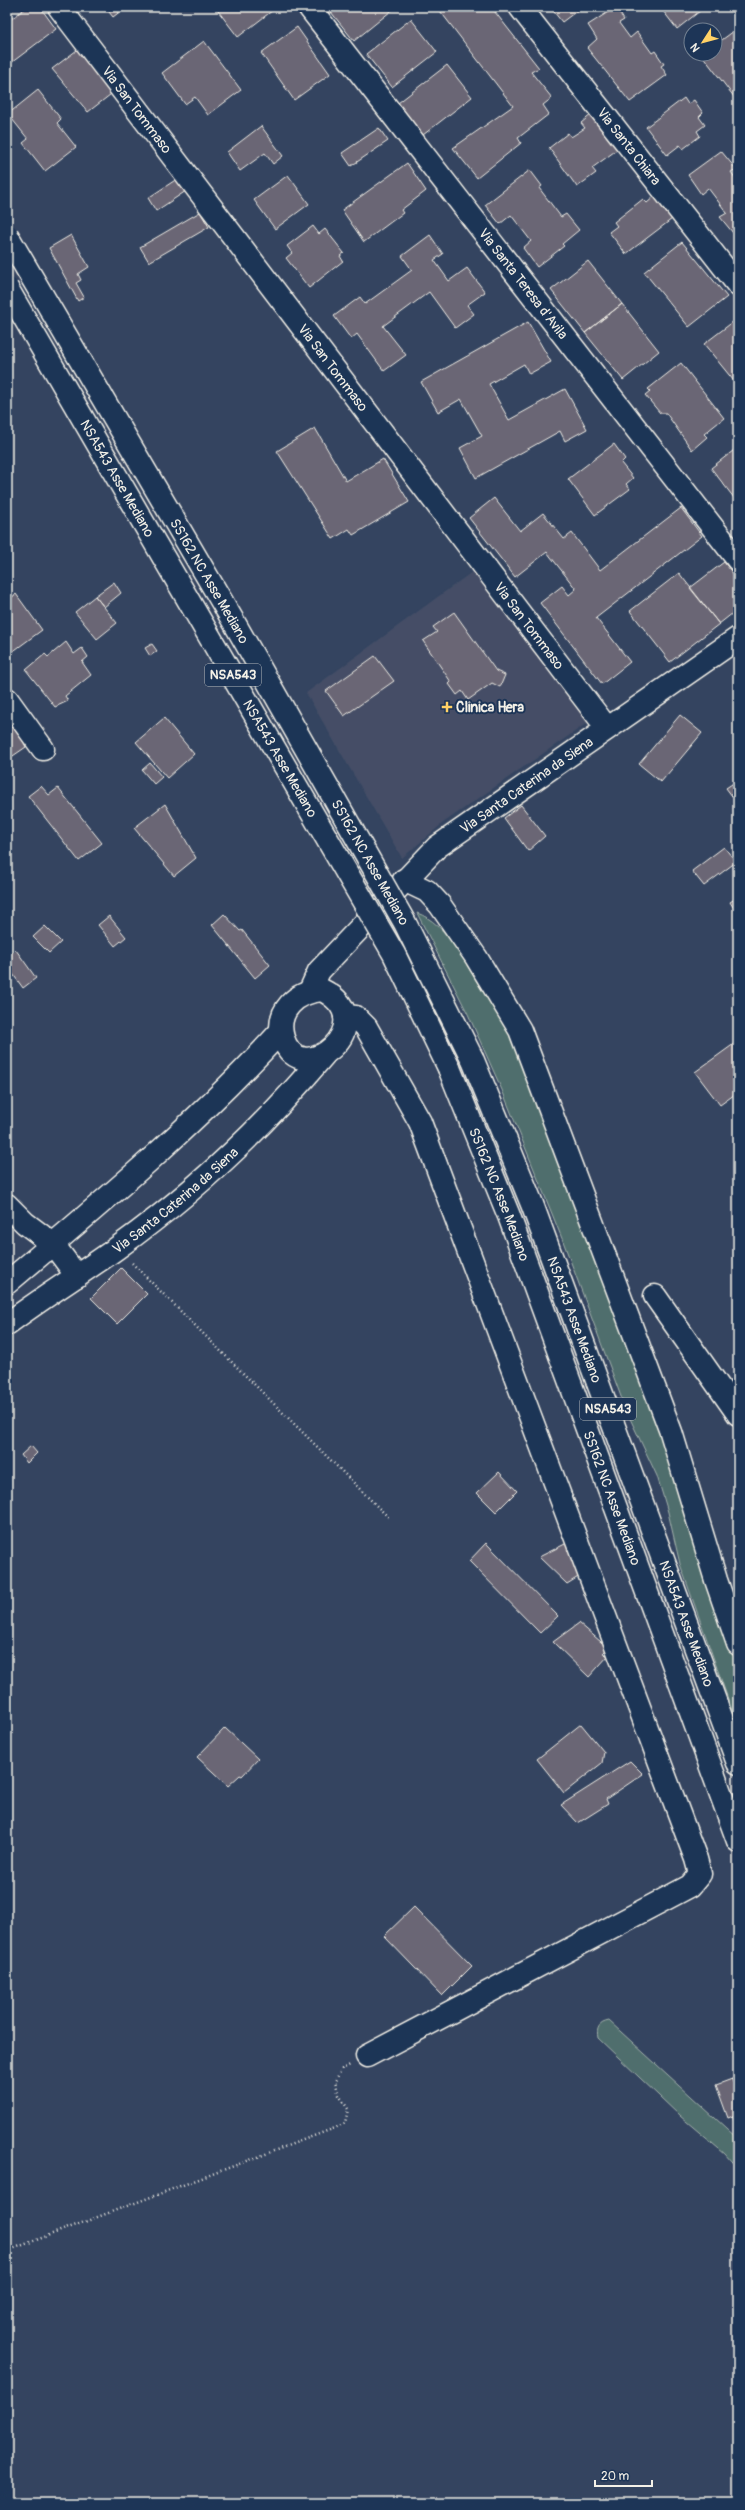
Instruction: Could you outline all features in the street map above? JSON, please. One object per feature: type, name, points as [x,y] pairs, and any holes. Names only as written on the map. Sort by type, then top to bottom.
[{"type":"main road","name":"Via San Tommaso","points":[[59,7],[608,728]]},
{"type":"main road","name":"Via Santa Teresa d'Avila","points":[[309,7],[738,560]]},
{"type":"main road","name":"Via Santa Chiara","points":[[520,7],[738,285]]},
{"type":"main road","name":"SS162 NC Asse Mediano","points":[[7,235],[235,624],[401,916],[472,1058]]},
{"type":"main road","name":"NSA543 Asse Mediano","points":[[7,288],[394,954],[449,1068]]},
{"type":"main road","name":"Via Santa Caterina da Siena","points":[[310,991],[314,978],[335,954],[436,847],[738,638]]},
{"type":"main road","points":[[7,699],[44,749]]},
{"type":"main road","points":[[404,880],[427,891],[440,904],[476,957],[520,1030],[668,1425],[738,1644]]},
{"type":"main road","points":[[333,996],[330,967],[335,954]]},
{"type":"main road","points":[[322,990],[333,996],[341,1005],[345,1016],[345,1028],[340,1039],[324,1055],[315,1059],[302,1058],[293,1054],[285,1043],[281,1031],[281,1020],[287,1008],[296,998],[310,991],[322,990]]},
{"type":"main road","points":[[345,1016],[356,1017],[366,1027],[420,1122],[682,1822],[700,1874],[690,1886],[367,2056]]},
{"type":"main road","points":[[7,1283],[163,1148],[232,1084],[281,1031]]},
{"type":"main road","name":"Via Santa Caterina da Siena","points":[[7,1324],[117,1248],[192,1190],[248,1140],[324,1055]]},
{"type":"main road","name":"NSA543 Asse Mediano","points":[[472,1058],[532,1204],[738,1763]]},
{"type":"main road","name":"SS162 NC Asse Mediano","points":[[449,1068],[509,1216],[738,1841]]},
{"type":"main road","points":[[7,1205],[25,1223],[53,1244],[76,1276]]},
{"type":"main road","points":[[655,1296],[738,1414]]},
{"type":"path","points":[[117,1248],[389,1518]]},
{"type":"path","points":[[7,2251],[345,2123],[348,2109],[339,2095],[335,2081],[342,2069],[367,2056]]},
{"type":"shaded area","name":"Clinica Hera","points":[[476,569],[590,721],[443,823],[402,858],[306,693]]},
{"type":"green space","points":[[417,913],[428,918],[446,935],[462,957],[482,990],[486,990],[511,1036],[661,1428],[738,1663],[738,1727],[680,1564],[668,1512],[657,1476],[626,1410],[563,1241],[502,1090],[468,1014]]},
{"type":"green space","points":[[609,2021],[738,2139],[738,2169],[725,2154],[680,2116],[598,2038],[597,2031],[599,2026]]},
{"type":"building","points":[[27,7],[40,7],[56,29],[7,66],[7,22]]},
{"type":"building","points":[[105,7],[126,7],[113,17]]},
{"type":"building","points":[[215,7],[277,7],[238,37]]},
{"type":"building","points":[[327,7],[396,7],[354,41]]},
{"type":"building","points":[[437,7],[491,7],[539,68],[531,72],[552,98],[543,105],[549,114],[518,138],[521,143],[477,178],[453,148],[513,106]]},
{"type":"building","points":[[550,7],[582,7],[562,22]]},
{"type":"building","points":[[616,7],[624,20],[619,23],[630,38],[637,32],[652,53],[655,51],[664,64],[661,66],[667,75],[630,102],[587,48],[597,39],[588,25]]},
{"type":"building","points":[[660,7],[705,7],[686,22],[683,22],[683,24],[677,29]]},
{"type":"building","points":[[411,19],[437,52],[392,87],[366,54]]},
{"type":"building","points":[[297,27],[330,74],[294,100],[261,53]]},
{"type":"building","points":[[734,31],[738,37],[738,102],[707,62],[723,62],[723,39]]},
{"type":"building","points":[[204,41],[241,90],[208,115],[195,97],[185,104],[162,73]]},
{"type":"building","points":[[81,47],[115,91],[88,112],[52,69]]},
{"type":"building","points":[[447,65],[472,97],[423,135],[398,103]]},
{"type":"building","points":[[38,90],[61,119],[57,123],[76,147],[45,171],[23,143],[28,139],[8,114]]},
{"type":"building","points":[[684,98],[688,104],[694,100],[703,113],[699,117],[705,125],[697,131],[700,136],[683,149],[680,145],[667,155],[646,127]]},
{"type":"building","points":[[592,114],[618,149],[592,168],[596,173],[577,187],[549,148],[568,133],[571,137],[585,128],[581,123]]},
{"type":"building","points":[[261,126],[283,156],[273,164],[265,153],[240,171],[227,152]]},
{"type":"building","points":[[379,128],[388,141],[351,166],[342,153]]},
{"type":"building","points":[[721,151],[736,169],[731,172],[738,182],[738,239],[720,217],[727,213],[708,188],[701,194],[688,175]]},
{"type":"building","points":[[407,163],[426,191],[401,210],[403,213],[364,242],[342,210]]},
{"type":"building","points":[[530,170],[542,186],[539,188],[561,217],[566,214],[579,230],[562,244],[564,246],[537,267],[523,248],[531,241],[511,215],[500,224],[485,205]]},
{"type":"building","points":[[183,175],[192,187],[156,211],[148,198]]},
{"type":"building","points":[[288,175],[309,204],[275,229],[254,200]]},
{"type":"building","points":[[655,196],[672,219],[626,254],[609,232],[617,226],[614,222],[643,199],[647,203]]},
{"type":"building","points":[[200,212],[209,227],[149,262],[140,247]]},
{"type":"building","points":[[313,226],[319,234],[325,229],[344,253],[340,256],[343,261],[309,288],[286,258],[292,253],[287,246]]},
{"type":"building","points":[[71,235],[89,267],[78,274],[81,280],[76,283],[84,297],[78,301],[49,248]]},
{"type":"building","points":[[430,235],[443,254],[434,260],[449,281],[467,268],[485,292],[467,305],[474,314],[455,328],[429,292],[383,326],[406,355],[384,371],[357,334],[351,339],[334,316],[360,297],[365,304],[412,270],[402,256]]},
{"type":"building","points":[[682,242],[727,297],[689,327],[644,272]]},
{"type":"building","points":[[588,261],[622,304],[585,333],[551,290]]},
{"type":"building","points":[[622,304],[659,351],[623,380],[585,333]]},
{"type":"building","points":[[738,318],[738,386],[704,344]]},
{"type":"building","points":[[528,322],[551,362],[529,374],[524,364],[489,384],[509,420],[565,389],[587,429],[565,441],[560,431],[476,478],[460,448],[482,436],[461,399],[438,412],[421,382]]},
{"type":"building","points":[[681,363],[724,418],[704,434],[707,437],[692,450],[666,413],[660,413],[645,395],[650,391],[648,389]]},
{"type":"building","points":[[315,428],[346,481],[383,459],[409,502],[353,535],[349,529],[333,539],[277,451]]},
{"type":"building","points":[[614,444],[625,459],[621,463],[633,478],[626,484],[630,489],[595,515],[568,479]]},
{"type":"building","points":[[738,447],[738,503],[711,468]]},
{"type":"building","points":[[494,498],[520,531],[543,513],[564,539],[572,533],[600,570],[681,508],[702,536],[596,618],[630,662],[602,684],[540,603],[562,586],[569,595],[576,589],[547,552],[515,577],[469,518]]},
{"type":"building","points":[[724,562],[738,580],[738,609],[719,624],[690,588]]},
{"type":"building","points":[[679,573],[719,624],[670,662],[630,611]]},
{"type":"building","points":[[114,582],[121,593],[104,607],[95,596]]},
{"type":"building","points":[[16,594],[42,630],[8,655],[7,601]]},
{"type":"building","points":[[95,596],[117,623],[97,639],[75,612]]},
{"type":"building","points":[[454,612],[496,671],[505,675],[500,687],[492,683],[468,700],[462,691],[457,695],[449,684],[451,682],[423,641],[437,632],[433,627]]},
{"type":"building","points":[[66,642],[74,654],[82,648],[88,657],[82,662],[91,675],[65,696],[68,701],[55,707],[26,670],[45,654],[48,657]]},
{"type":"building","points":[[152,644],[157,651],[150,656],[145,648]]},
{"type":"building","points":[[375,656],[394,681],[344,716],[326,691]]},
{"type":"building","points":[[680,715],[702,733],[661,782],[639,764]]},
{"type":"building","points":[[164,718],[194,754],[167,778],[136,742]]},
{"type":"building","points":[[7,726],[17,729],[26,747],[7,760]]},
{"type":"building","points":[[150,763],[162,777],[154,784],[142,770]]},
{"type":"building","points":[[738,780],[738,804],[726,788]]},
{"type":"building","points":[[41,786],[49,795],[58,788],[102,843],[79,861],[28,796]]},
{"type":"building","points":[[165,804],[196,858],[174,876],[134,828]]},
{"type":"building","points":[[521,805],[545,836],[528,851],[504,818]]},
{"type":"building","points":[[724,847],[736,862],[704,886],[692,871]]},
{"type":"building","points":[[738,897],[738,915],[730,902]]},
{"type":"building","points":[[224,914],[240,931],[242,930],[270,965],[255,978],[212,925]]},
{"type":"building","points":[[109,916],[126,937],[115,946],[98,925]]},
{"type":"building","points":[[45,926],[61,942],[49,953],[33,937]]},
{"type":"building","points":[[16,950],[36,978],[23,988],[7,966],[7,956]]},
{"type":"building","points":[[738,1041],[738,1092],[720,1105],[695,1072]]},
{"type":"building","points":[[121,1268],[147,1294],[117,1324],[91,1298]]},
{"type":"building","points":[[31,1446],[37,1453],[27,1463],[21,1455]]},
{"type":"building","points":[[499,1472],[517,1491],[496,1512],[477,1493]]},
{"type":"building","points":[[569,1542],[583,1574],[567,1584],[539,1557]]},
{"type":"building","points":[[486,1543],[558,1616],[540,1633],[469,1561]]},
{"type":"building","points":[[579,1623],[608,1648],[603,1653],[608,1656],[589,1677],[553,1642]]},
{"type":"building","points":[[581,1724],[604,1752],[602,1763],[564,1793],[537,1759]]},
{"type":"building","points":[[225,1728],[258,1759],[242,1776],[240,1775],[228,1786],[197,1757]]},
{"type":"building","points":[[630,1761],[643,1774],[606,1799],[608,1804],[578,1823],[561,1805]]},
{"type":"building","points":[[414,1907],[472,1966],[442,1996],[384,1936]]},
{"type":"building","points":[[738,2077],[738,2095],[732,2079]]},
{"type":"building","points":[[732,2079],[738,2095],[738,2114],[728,2118],[716,2085]]},
{"type":"building","points":[[738,2114],[738,2130],[733,2116]]},
{"type":"place","name":"Clinica Hera","points":[[447,707]]}]
